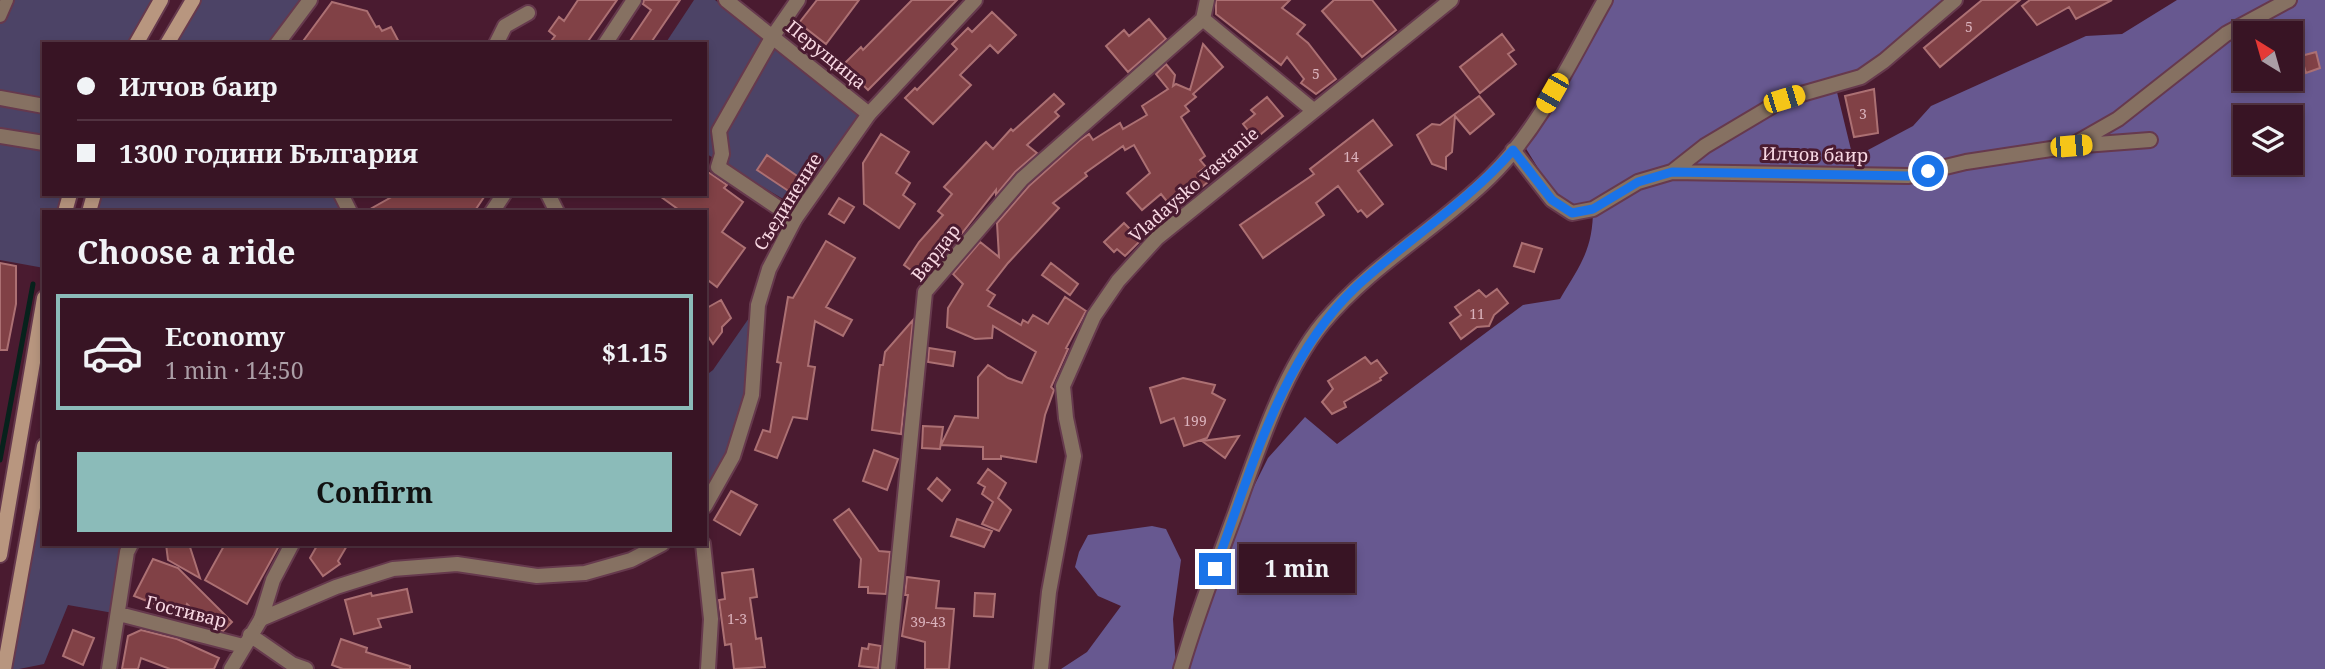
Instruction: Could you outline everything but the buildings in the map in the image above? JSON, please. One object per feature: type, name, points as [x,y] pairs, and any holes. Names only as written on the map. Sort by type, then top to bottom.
[{"type":"main road","points":[[137,42],[161,0]]},
{"type":"main road","points":[[168,42],[193,0]]},
{"type":"main road","points":[[0,555],[42,311]]},
{"type":"main road","points":[[4,669],[42,457]]},
{"type":"street","points":[[0,16],[6,0]]},
{"type":"street","points":[[278,42],[310,0]]},
{"type":"street","points":[[606,42],[634,0]]},
{"type":"street","name":"Перущица","points":[[726,0],[869,114]]},
{"type":"street","points":[[795,219],[718,167],[722,154],[719,131],[773,36],[798,0]]},
{"type":"street","name":"Съединение","points":[[707,502],[733,456],[752,395],[758,305],[769,269],[795,219],[869,114],[975,0]]},
{"type":"street","points":[[1207,0],[1203,19],[1313,110]]},
{"type":"street","name":"Vladaysko vastanie","points":[[1041,669],[1049,592],[1074,456],[1063,386],[1094,316],[1118,281],[1157,238],[1451,0]]},
{"type":"street","points":[[1181,669],[1248,478],[1289,377],[1322,324],[1356,287],[1490,177],[1538,116],[1605,0]]},
{"type":"street","points":[[1672,172],[1705,146],[1784,99],[1861,77],[1884,61],[1955,0]]},
{"type":"street","points":[[2071,146],[2118,119],[2226,34],[2289,0]]},
{"type":"street","points":[[497,42],[505,26],[528,13]]},
{"type":"street","name":"Вардар","points":[[888,669],[925,292],[1022,179],[1203,19]]},
{"type":"street","points":[[0,98],[42,106]]},
{"type":"street","points":[[0,136],[42,143]]},
{"type":"street","name":"Илчов баир","points":[[1513,150],[1552,200],[1572,213],[1593,209],[1638,182],[1672,172],[1909,176],[1966,162],[2071,146],[2150,140]]},
{"type":"street","points":[[109,669],[130,546]]},
{"type":"street","points":[[231,669],[261,619],[273,580],[291,546]]},
{"type":"street","points":[[261,619],[335,587],[393,569],[457,564],[537,576],[585,573],[631,560],[658,546]]},
{"type":"street","points":[[703,546],[711,620],[708,669]]},
{"type":"street","name":"Гостивар","points":[[119,614],[247,641],[306,669]]},
{"type":"shaded area","points":[[7,0],[161,0],[137,42],[42,42],[42,196],[69,196],[66,210],[42,210],[42,268],[0,260],[0,16]]},
{"type":"shaded area","points":[[193,0],[310,0],[278,42],[168,42]]},
{"type":"shaded area","points":[[694,0],[715,0],[861,116],[800,209],[707,154],[707,42],[666,42]]},
{"type":"shaded area","points":[[1605,0],[1955,0],[1884,61],[1835,84],[1853,158],[1913,126],[1931,106],[2086,36],[2122,34],[2177,0],[2325,0],[2325,669],[1181,669],[1190,638],[1252,490],[1268,458],[1305,417],[1337,444],[1523,305],[1560,299],[1589,243],[1593,203],[1570,207],[1554,194],[1525,147]]},
{"type":"shaded area","points":[[93,196],[342,196],[349,210],[90,210]]},
{"type":"shaded area","points":[[758,305],[752,395],[707,501],[707,374],[713,370]]},
{"type":"shaded area","points":[[42,457],[42,546],[124,546],[119,614],[68,605],[44,664],[4,669]]},
{"type":"shaded area","points":[[1152,526],[1166,529],[1181,560],[1173,619],[1176,669],[1061,669],[1087,652],[1121,606],[1098,596],[1075,567],[1088,535]]},
{"type":"waterway","points":[[0,460],[33,284]]},
{"type":"route","points":[[1215,569],[1289,377],[1322,324],[1356,287],[1490,177],[1513,150],[1552,200],[1572,213],[1593,209],[1638,182],[1672,172],[1909,176],[1928,171]]}]
